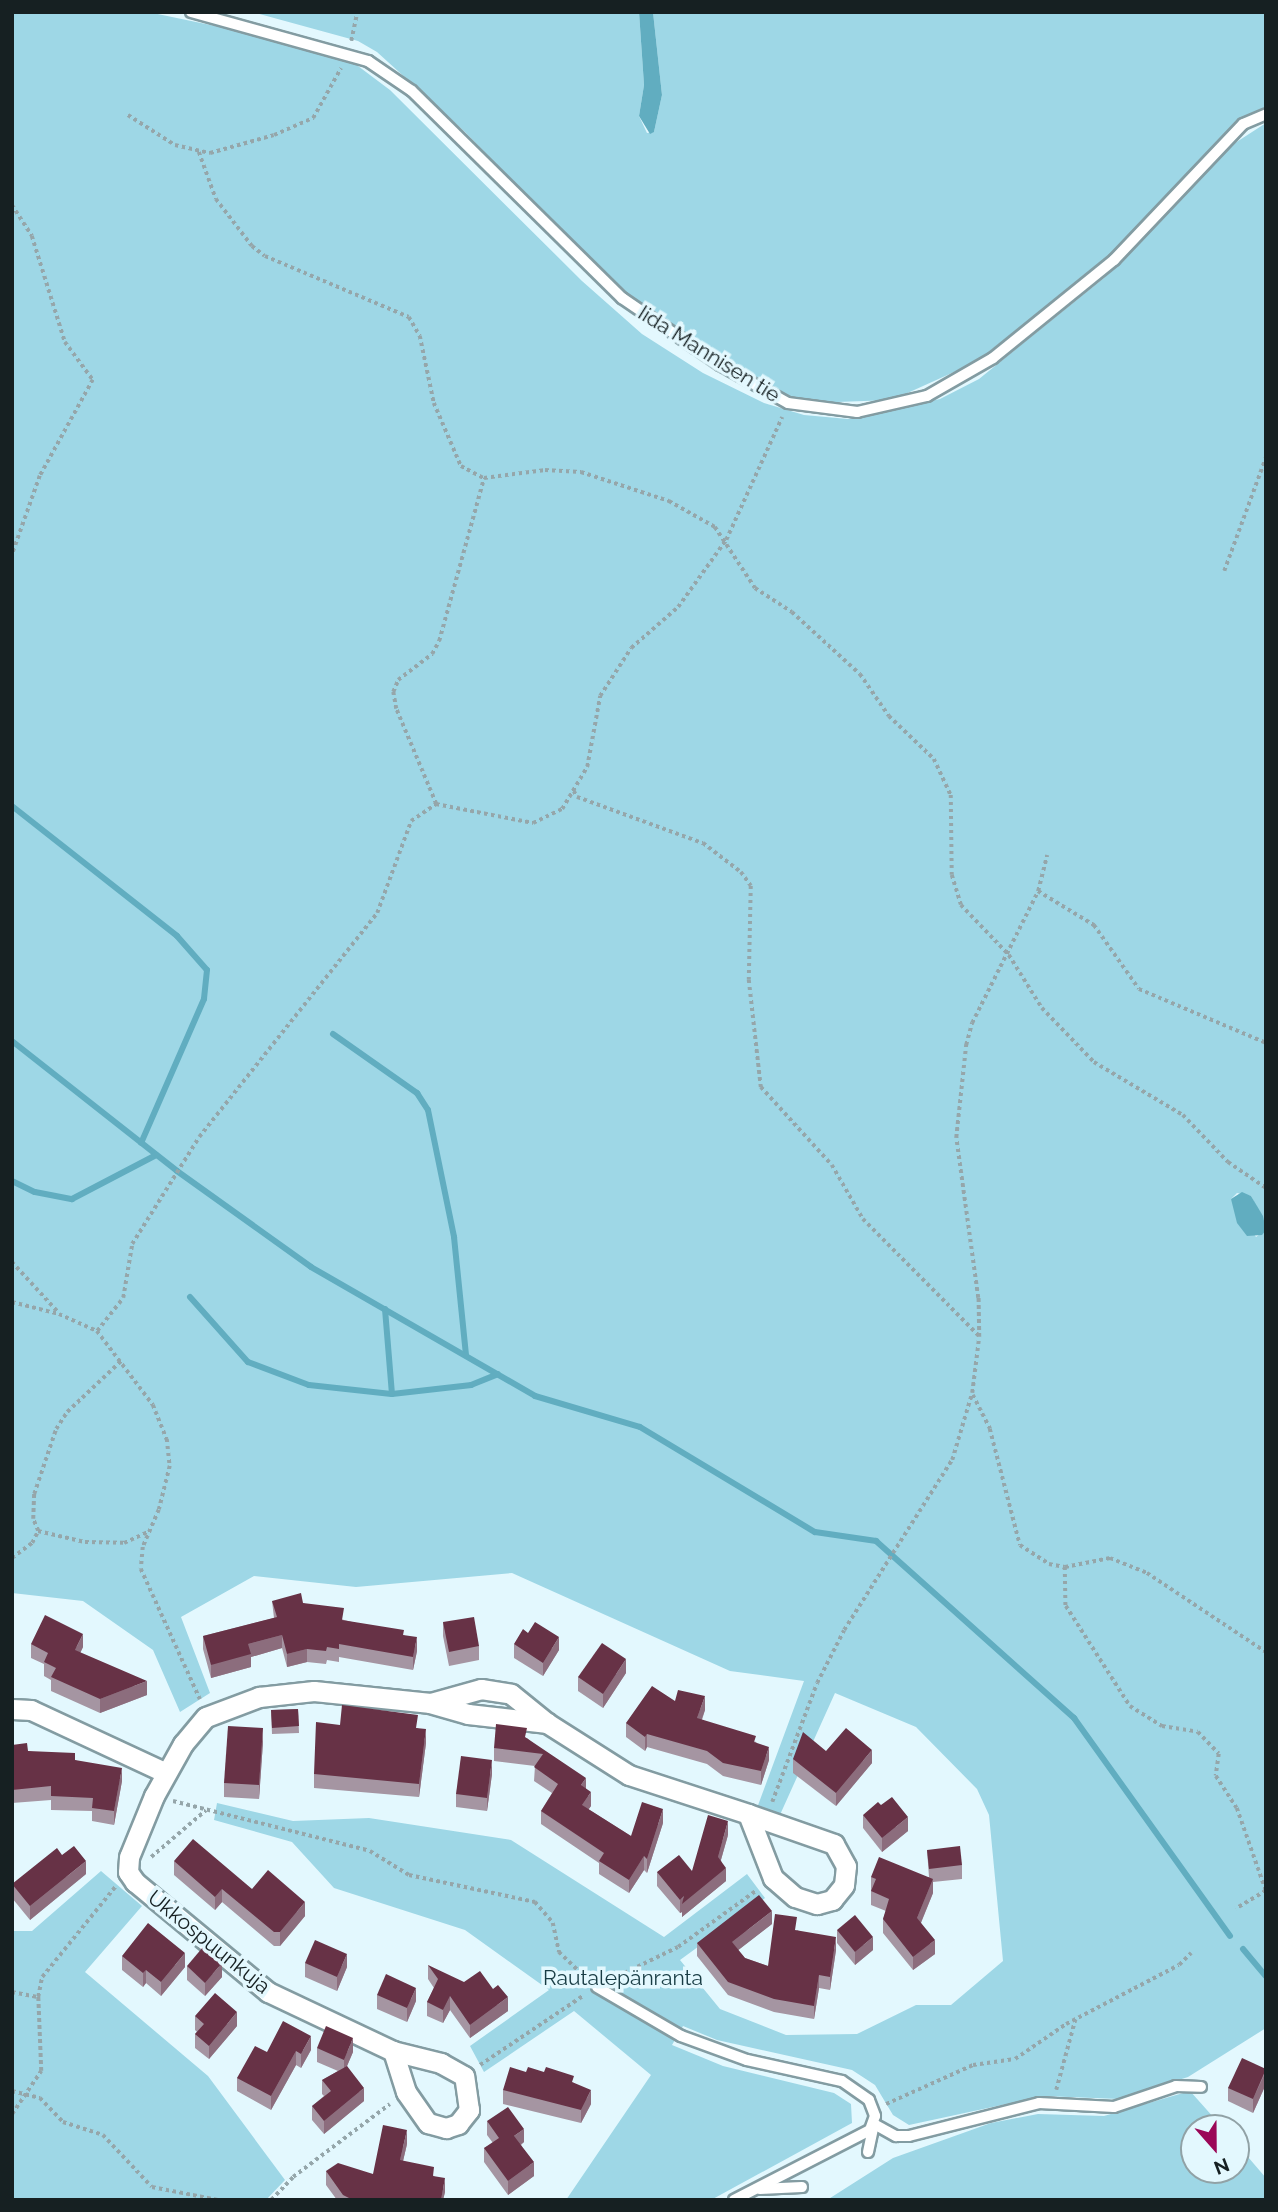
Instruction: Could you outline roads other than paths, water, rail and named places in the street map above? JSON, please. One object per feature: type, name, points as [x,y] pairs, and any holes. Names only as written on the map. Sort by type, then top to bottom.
[{"type":"street","points":[[430,1703],[497,1688],[523,1702],[547,1723],[629,1775],[757,1817],[834,1844],[846,1866],[844,1885],[832,1900],[817,1904],[796,1897],[773,1878],[757,1817]]},
{"type":"street","points":[[12,1709],[31,1710],[166,1773],[206,1717],[259,1697],[287,1692],[430,1703],[468,1714],[547,1723]]},
{"type":"street","name":"Ukkospuunkuja","points":[[166,1773],[153,1796],[129,1857],[128,1872],[268,1993],[393,2051],[441,2063],[464,2076],[469,2110],[458,2124],[446,2127],[428,2123],[405,2092],[393,2051]]},
{"type":"lane","name":"Iida Mannisen tie","points":[[191,12],[349,52],[412,91],[621,298],[720,365],[788,403],[857,412],[927,396],[993,358],[1114,260],[1243,124],[1266,114]]},
{"type":"lane","points":[[597,1987],[681,2036],[723,2053],[848,2083],[864,2095],[873,2110],[874,2124],[868,2152]]},
{"type":"lane","points":[[874,2124],[897,2136],[909,2136],[1053,2102],[1114,2107],[1176,2086],[1201,2087]]},
{"type":"lane","points":[[734,2200],[865,2133],[874,2124]]},
{"type":"lane","points":[[756,2189],[802,2187]]},
{"type":"waterway","points":[[12,806],[177,936],[207,970],[204,999],[141,1143]]},
{"type":"waterway","points":[[333,1034],[417,1093],[428,1110],[454,1237],[466,1355]]},
{"type":"waterway","points":[[12,1041],[177,1171],[311,1267],[535,1396],[640,1427],[815,1532],[876,1541],[1074,1718],[1230,1936]]},
{"type":"waterway","points":[[12,1181],[35,1192],[72,1199],[156,1155]]},
{"type":"waterway","points":[[190,1297],[248,1362],[309,1385],[392,1394],[471,1385],[498,1374]]},
{"type":"waterway","points":[[385,1309],[392,1394]]},
{"type":"waterway","points":[[1243,1949],[1266,1976]]},
{"type":"park label","name":"Rautalepänranta","points":[[623,1978]]}]
